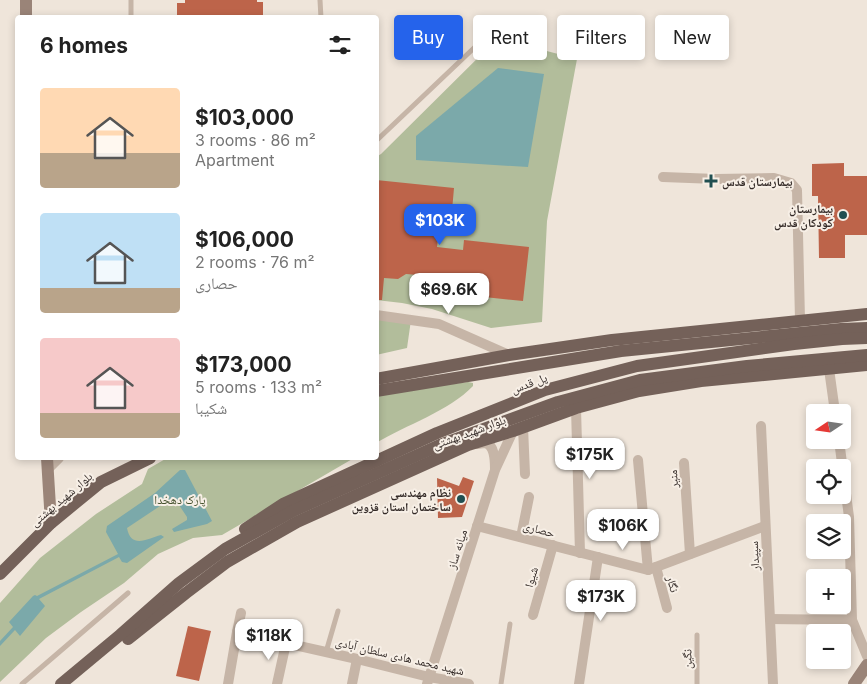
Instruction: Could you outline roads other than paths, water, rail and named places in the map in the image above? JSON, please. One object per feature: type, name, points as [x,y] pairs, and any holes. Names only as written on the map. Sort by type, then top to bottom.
[{"type":"main road","points":[[379,378],[510,355],[612,340],[867,314]]},
{"type":"main road","name":"پل قدس","points":[[379,460],[437,433],[545,390],[636,366],[867,328]]},
{"type":"main road","name":"پل قدس","points":[[379,391],[621,351],[793,339],[842,340],[867,338]]},
{"type":"main road","name":"پل قدس","points":[[109,644],[179,583],[225,549],[293,511],[440,445],[558,402],[640,380],[747,366],[867,356]]},
{"type":"main road","name":"بلوار شهید بهشتی","points":[[109,644],[125,641],[227,562],[297,522],[468,445],[576,408],[639,391],[701,381],[867,365]]},
{"type":"main road","name":"بلوار شهید بهشتی","points":[[0,574],[51,523],[101,482],[146,460]]},
{"type":"main road","name":"پل قدس","points":[[234,544],[238,534],[283,504],[378,460]]},
{"type":"main road","points":[[61,684],[109,644]]},
{"type":"street","points":[[26,0],[26,15]]},
{"type":"street","points":[[663,177],[716,179],[774,178],[794,186],[797,190],[800,320]]},
{"type":"street","points":[[379,315],[439,324],[510,355]]},
{"type":"street","points":[[830,368],[834,404]]},
{"type":"street","points":[[576,408],[580,553]]},
{"type":"street","name":"سپیدار","points":[[761,426],[773,684]]},
{"type":"street","points":[[518,429],[525,474]]},
{"type":"street","name":"میانه ساز","points":[[428,681],[495,470],[518,429]]},
{"type":"street","points":[[468,445],[486,443],[490,446],[495,460],[495,470]]},
{"type":"street","points":[[840,449],[849,517],[852,620],[867,656]]},
{"type":"street","name":"نگار","points":[[638,460],[652,569],[667,608]]},
{"type":"street","name":"منیر","points":[[684,463],[690,554]]},
{"type":"street","points":[[47,464],[51,523]]},
{"type":"street","points":[[521,537],[529,498]]},
{"type":"street","name":"حصاری","points":[[477,526],[580,553],[652,569]]},
{"type":"street","points":[[652,569],[765,526]]},
{"type":"street","name":"شیوا","points":[[533,615],[553,545]]},
{"type":"street","points":[[579,684],[598,557]]},
{"type":"street","points":[[228,684],[241,613]]},
{"type":"street","points":[[770,620],[852,620]]},
{"type":"street","name":"شهید محمد هادی سلطان آبادی","points":[[237,632],[357,659],[428,681],[469,684]]},
{"type":"street","points":[[277,684],[286,643]]},
{"type":"street","points":[[352,684],[357,659]]},
{"type":"street","points":[[854,684],[867,664]]},
{"type":"lane","points":[[131,0],[131,15]]},
{"type":"lane","points":[[320,0],[321,15]]},
{"type":"lane","points":[[379,138],[473,49]]},
{"type":"lane","points":[[22,684],[128,594]]},
{"type":"lane","points":[[326,652],[338,611]]},
{"type":"lane","points":[[500,684],[510,624]]},
{"type":"lane","name":"نگین","points":[[697,634],[697,684]]},
{"type":"water","points":[[498,68],[544,74],[528,167],[416,160],[416,136]]},
{"type":"water","points":[[180,470],[185,470],[212,521],[174,532],[172,529],[187,520],[187,517],[175,499],[172,498],[127,528],[132,539],[140,541],[161,535],[164,537],[127,563],[122,562],[119,557],[39,599],[45,606],[20,636],[15,630],[0,646],[0,641],[13,627],[9,622],[33,596],[37,596],[118,554],[106,532],[107,526],[155,493]]},
{"type":"place","name":"بیمارستان قدس","points":[[711,181]]},
{"type":"place","name":"بیمارستان کودکان قدس","points":[[843,215]]},
{"type":"place","name":"نظام مهندسی ساختمان استان قزوین","points":[[461,499]]},
{"type":"park label","name":"پارک دهخدا","points":[[180,499]]}]
